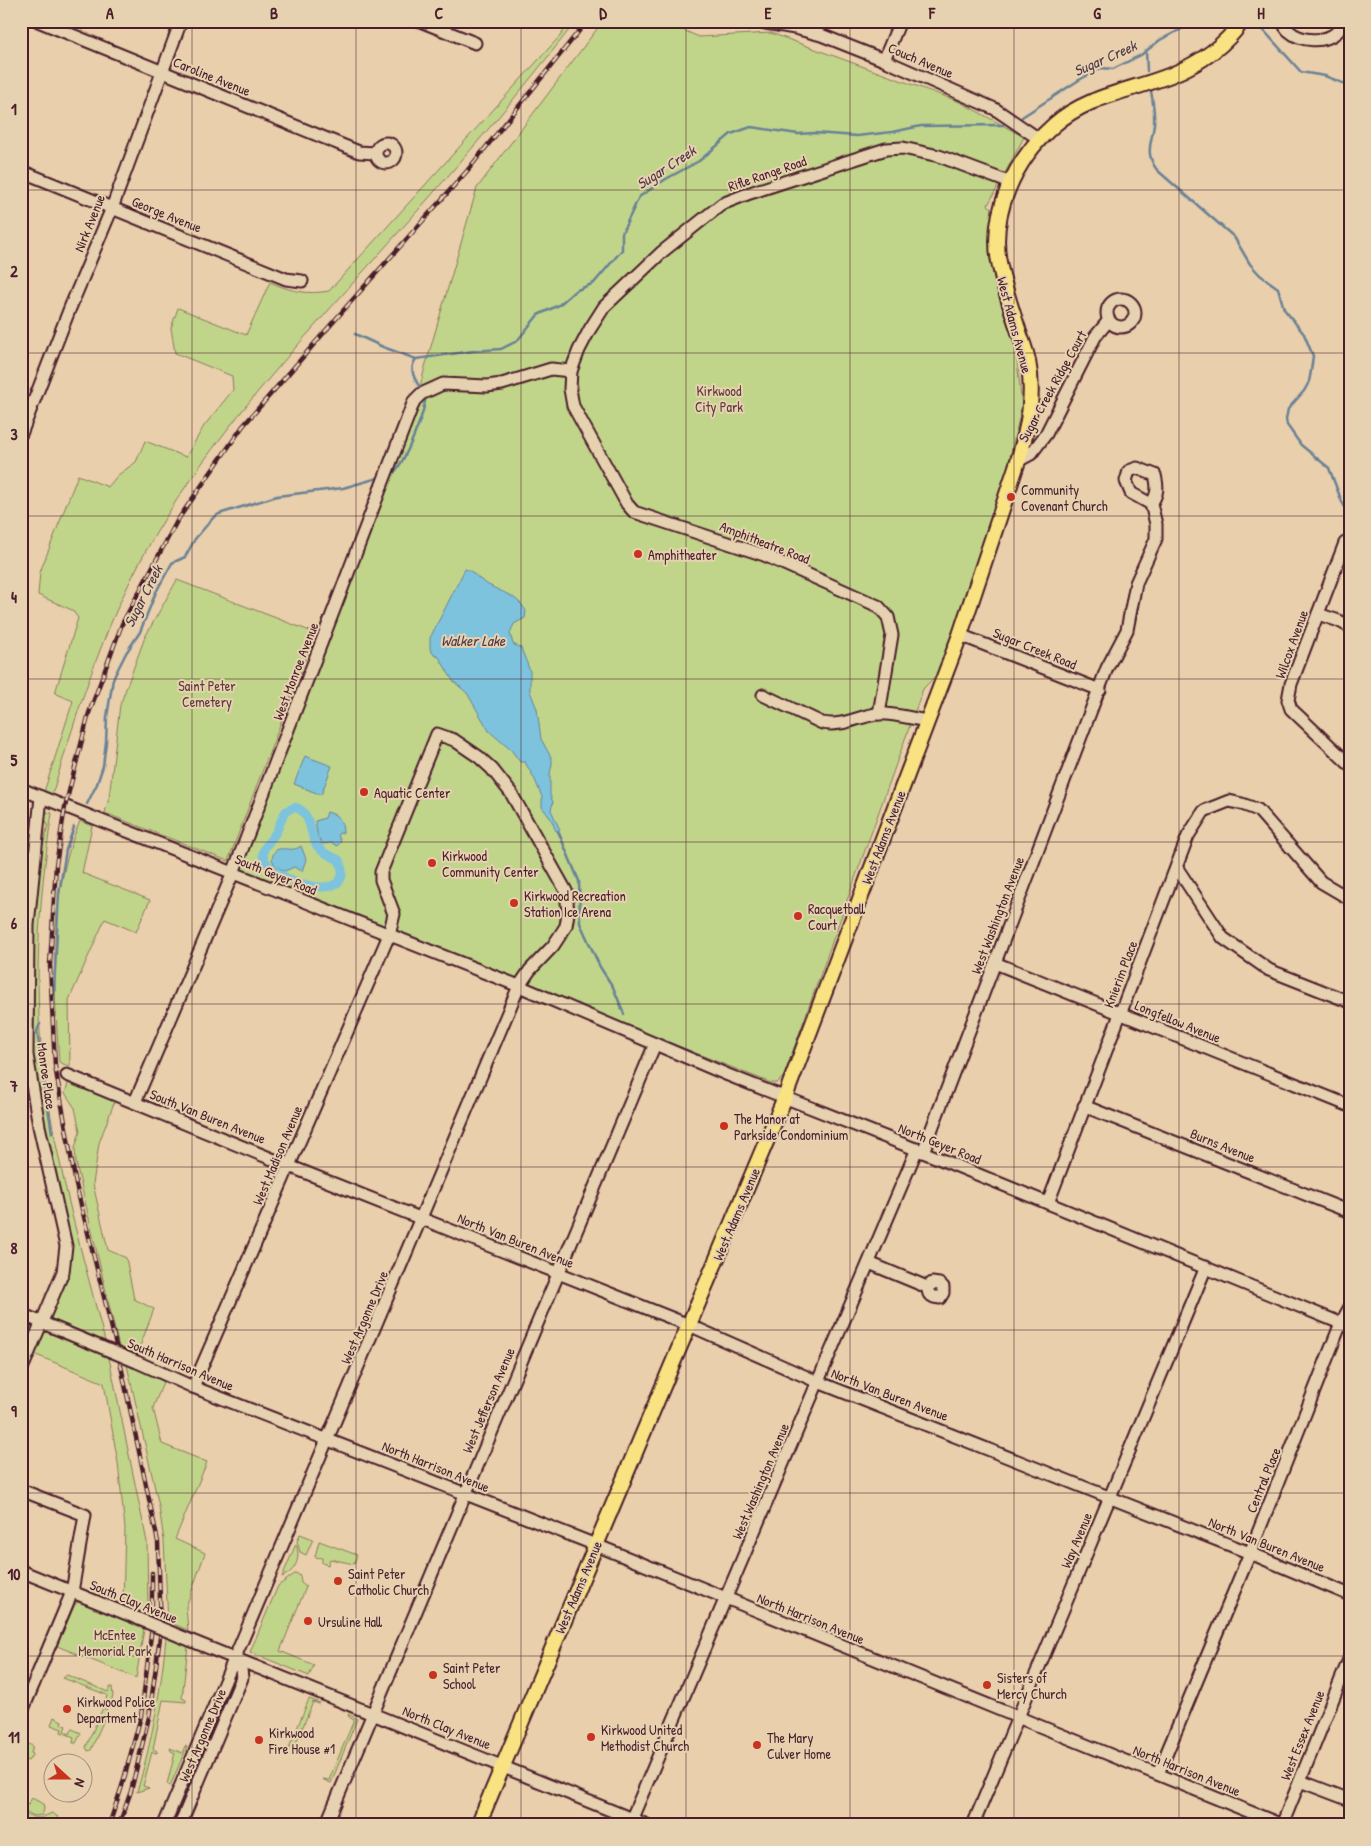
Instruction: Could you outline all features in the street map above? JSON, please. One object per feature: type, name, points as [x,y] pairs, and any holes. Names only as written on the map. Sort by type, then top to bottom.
[{"type":"main road","name":"West Adams Avenue","points":[[478,1825],[785,1097],[960,635],[1018,462],[1027,429],[1031,389],[1028,361],[1000,265],[998,228],[1001,212],[1011,183],[1026,155],[1039,139],[1068,114],[1085,105],[1170,75],[1204,58],[1222,44],[1242,21]]},
{"type":"street","name":"Caroline Avenue","points":[[38,21],[359,152],[375,153]]},
{"type":"street","name":"Nirk Avenue","points":[[21,434],[70,308],[112,208],[181,21]]},
{"type":"street","points":[[420,21],[475,43]]},
{"type":"street","name":"Couch Avenue","points":[[754,21],[795,28],[821,35],[884,60],[995,109],[1039,139]]},
{"type":"street","points":[[884,60],[900,21]]},
{"type":"street","points":[[1282,21],[1288,31],[1301,38],[1310,40],[1324,39],[1338,32],[1344,21]]},
{"type":"street","name":"Rifle Range Road","points":[[571,371],[579,350],[604,308],[662,252],[722,204],[750,193],[886,149],[903,148],[939,156],[1011,183]]},
{"type":"street","name":"George Avenue","points":[[21,171],[286,279],[302,281]]},
{"type":"street","name":"Sugar Creek Ridge Court","points":[[1018,462],[1032,454],[1046,434],[1095,337],[1109,320]]},
{"type":"street","name":"West Monroe Avenue","points":[[135,1102],[233,873],[414,402],[421,394],[443,384],[495,385],[511,382],[551,369],[571,371]]},
{"type":"street","name":"Amphitheatre Road","points":[[571,371],[570,389],[573,406],[627,504],[634,512],[764,556],[878,606],[888,617],[892,634],[879,714]]},
{"type":"street","name":"West Washington Avenue","points":[[630,1822],[868,1263],[920,1150],[995,963],[1108,668],[1127,630],[1136,583],[1153,547],[1156,524],[1151,504]]},
{"type":"street","name":"Wilcox Avenue","points":[[1345,543],[1291,684],[1288,700],[1291,709],[1350,765]]},
{"type":"street","points":[[1318,614],[1350,627]]},
{"type":"street","name":"Sugar Creek Road","points":[[960,635],[1100,690]]},
{"type":"street","points":[[763,695],[822,723],[831,725],[879,714],[927,721]]},
{"type":"street","name":"West Argonne Drive","points":[[164,1825],[520,986],[530,970],[553,946],[566,926],[568,913],[566,891],[511,793],[492,769],[480,757],[454,740],[437,734],[420,775]]},
{"type":"street","name":"West Madison Avenue","points":[[193,1387],[389,935],[394,914],[381,880],[381,872],[420,775]]},
{"type":"street","name":"South Geyer Road","points":[[21,789],[520,986]]},
{"type":"street","name":"Monroe Place","points":[[41,797],[28,925],[24,1054],[66,1246],[63,1272],[41,1323]]},
{"type":"street","name":"Knierim Place","points":[[1048,1203],[1188,836],[1204,811],[1229,801],[1258,810],[1321,882],[1350,899]]},
{"type":"street","points":[[1177,868],[1222,938],[1269,970],[1350,1002]]},
{"type":"street","name":"Longfellow Avenue","points":[[995,963],[1350,1106]]},
{"type":"street","name":"North Geyer Road","points":[[520,986],[655,1044],[920,1150],[1346,1325]]},
{"type":"street","name":"West Jefferson Avenue","points":[[326,1825],[655,1044]]},
{"type":"street","name":"South Van Buren Avenue","points":[[67,1075],[421,1218]]},
{"type":"street","name":"Burns Avenue","points":[[1084,1106],[1350,1212]]},
{"type":"street","name":"North Van Buren Avenue","points":[[421,1218],[689,1326],[818,1382],[1250,1553],[1350,1595]]},
{"type":"street","points":[[868,1263],[927,1287]]},
{"type":"street","name":"Way Avenue","points":[[973,1825],[1206,1267]]},
{"type":"street","name":"Central Place","points":[[1158,1774],[1346,1325],[1350,1308]]},
{"type":"street","name":"South Harrison Avenue","points":[[21,1314],[193,1387],[329,1439]]},
{"type":"street","points":[[21,1371],[41,1323]]},
{"type":"street","name":"North Harrison Avenue","points":[[329,1439],[1282,1825]]},
{"type":"street","points":[[21,1490],[85,1515],[72,1592],[21,1714]]},
{"type":"street","name":"South Clay Avenue","points":[[21,1571],[235,1658]]},
{"type":"street","name":"West Argonne Drive","points":[[180,1825],[242,1678],[241,1669],[235,1658]]},
{"type":"street","name":"North Clay Avenue","points":[[235,1658],[373,1712],[503,1766],[630,1822],[647,1825]]},
{"type":"street","name":"West Essex Avenue","points":[[1282,1825],[1349,1662]]},
{"type":"street","points":[[183,1781],[196,1787]]},
{"type":"street","points":[[1300,1781],[1350,1800]]},
{"type":"green space","points":[[570,21],[576,21],[498,118],[305,336],[200,465],[155,535],[122,597],[84,695],[52,795],[44,792],[73,701],[55,693],[78,618],[72,610],[38,595],[40,572],[78,475],[108,487],[118,475],[136,462],[145,441],[186,457],[204,426],[233,390],[232,376],[175,353],[171,328],[178,308],[246,335],[270,282],[299,291],[313,293],[329,291],[561,35]]},
{"type":"green space","name":"Kirkwood City Park","points":[[603,21],[662,21],[699,37],[771,33],[960,102],[1024,137],[988,205],[992,208],[990,253],[995,285],[1009,329],[1015,341],[1022,406],[1007,469],[939,672],[923,689],[784,1076],[777,1083],[771,1083],[247,874],[241,868],[415,407],[477,188]]},
{"type":"green space","name":"Saint Peter Cemetery","points":[[177,580],[315,633],[228,861],[105,813],[109,798],[120,705],[145,637]]},
{"type":"green space","points":[[46,812],[52,813],[43,881],[38,949],[39,1018],[42,1052],[57,1150],[105,1341],[50,1318],[67,1276],[70,1257],[41,1110],[32,1049],[33,944],[38,865],[48,825],[44,817]]},
{"type":"green space","points":[[80,821],[92,826],[82,873],[150,900],[136,932],[105,919],[69,1000],[70,1067],[59,1062],[55,940],[62,880],[69,850]]},
{"type":"green space","points":[[69,1081],[115,1100],[99,1143],[93,1184],[108,1250],[126,1258],[134,1299],[154,1309],[137,1354],[119,1347],[76,1163],[75,1148],[80,1131],[75,1108],[65,1093]]},
{"type":"green space","points":[[47,1332],[109,1358],[147,1542],[148,1614],[123,1605],[125,1528],[118,1463],[104,1383],[34,1354],[43,1334]]},
{"type":"green space","points":[[127,1365],[164,1380],[153,1408],[162,1444],[207,1462],[175,1539],[205,1553],[186,1607],[188,1630],[168,1622],[164,1541],[159,1506]]},
{"type":"green space","points":[[300,1534],[313,1539],[306,1555],[300,1552],[297,1541]]},
{"type":"green space","points":[[319,1541],[357,1555],[354,1564],[330,1559],[328,1565],[322,1563],[322,1558],[315,1557]]},
{"type":"green space","points":[[296,1544],[298,1554],[296,1564],[291,1571],[282,1577]]},
{"type":"green space","points":[[296,1573],[300,1576],[301,1583],[306,1587],[280,1651],[314,1665],[309,1676],[250,1652],[278,1586]]},
{"type":"green space","name":"McEntee Memorial Park","points":[[81,1601],[136,1622],[136,1626],[144,1629],[136,1678],[57,1646],[75,1604]]},
{"type":"green space","points":[[166,1638],[188,1646],[182,1698],[186,1702],[163,1700],[153,1749],[157,1753],[152,1752],[143,1786],[149,1788],[137,1792],[155,1715]]},
{"type":"green space","points":[[67,1675],[108,1692],[110,1687],[112,1687],[113,1696],[110,1705],[105,1704],[107,1695],[63,1678]]},
{"type":"green space","points":[[309,1699],[320,1703],[313,1702],[294,1748],[300,1751],[298,1752],[289,1748]]},
{"type":"green space","points":[[104,1708],[107,1712],[91,1750],[88,1751],[86,1747]]},
{"type":"green space","points":[[348,1714],[357,1719],[331,1783],[322,1779],[329,1780],[354,1720]]},
{"type":"green space","points":[[54,1717],[62,1721],[61,1724],[66,1726],[64,1731],[70,1734],[72,1729],[81,1733],[76,1743],[73,1743],[74,1737],[61,1732],[62,1729],[51,1725]]},
{"type":"green space","points":[[21,1741],[33,1746],[31,1753],[33,1754],[28,1761],[21,1758]]},
{"type":"green space","points":[[185,1746],[187,1747],[170,1786],[167,1784],[175,1753],[170,1748],[182,1753]]},
{"type":"green space","points":[[32,1798],[43,1804],[42,1815],[35,1816],[22,1811],[24,1807],[21,1803],[28,1805]]},
{"type":"green space","points":[[21,1813],[37,1818],[52,1813],[58,1817],[51,1823],[32,1825],[22,1822]]},
{"type":"water","name":"Walker Lake","points":[[465,569],[487,584],[512,596],[526,611],[525,618],[514,624],[510,633],[513,644],[521,648],[530,671],[530,691],[537,709],[541,739],[552,759],[550,795],[553,802],[551,810],[560,830],[558,831],[556,831],[551,819],[542,807],[542,797],[525,762],[520,762],[512,751],[489,731],[467,693],[453,681],[439,657],[434,655],[430,649],[430,638]]},
{"type":"water","points":[[305,756],[332,766],[321,795],[294,784]]},
{"type":"water","points":[[327,812],[335,815],[342,825],[343,833],[338,835],[341,842],[337,846],[332,843],[321,844],[321,840],[318,839],[315,821],[325,818]]},
{"type":"water","points":[[301,846],[306,859],[302,871],[294,867],[285,871],[275,866],[272,859],[276,850],[292,849]]},
{"type":"waterway","name":"Sugar Creek","points":[[1022,117],[1079,80],[1101,68],[1113,69],[1141,55],[1160,40],[1197,21]]},
{"type":"waterway","points":[[1259,25],[1301,72],[1325,76],[1350,86]]},
{"type":"waterway","points":[[1146,51],[1147,71]]},
{"type":"waterway","points":[[1151,91],[1154,120],[1150,153],[1153,164],[1157,170],[1234,237],[1250,264],[1260,275],[1278,288],[1284,309],[1304,334],[1313,356],[1309,382],[1304,391],[1288,409],[1287,425],[1301,445],[1329,468],[1342,502],[1350,516]]},
{"type":"waterway","name":"Sugar Creek","points":[[355,334],[416,359],[501,349],[517,341],[538,315],[559,305],[575,291],[594,283],[622,250],[622,233],[639,197],[666,179],[699,161],[731,134],[751,127],[798,134],[814,133],[857,136],[921,126],[1003,125]]},
{"type":"waterway","name":"Sugar Creek","points":[[416,359],[412,371],[421,389]]},
{"type":"waterway","name":"Sugar Creek","points":[[392,474],[402,461],[413,437],[425,403],[425,396]]},
{"type":"waterway","name":"Sugar Creek","points":[[87,804],[103,766],[107,717],[113,679],[126,653],[140,632],[156,592],[172,563],[185,557],[195,539],[213,518],[219,514],[277,496],[343,488],[378,478]]},
{"type":"waterway","points":[[295,807],[301,810],[308,819],[318,847],[339,860],[342,875],[336,884],[325,887],[310,886],[279,874],[268,865],[263,855],[264,848],[276,832],[286,811],[295,807]]},
{"type":"waterway","name":"Sugar Creek","points":[[53,1009],[59,893],[66,850],[74,827]]},
{"type":"waterway","points":[[558,831],[579,881],[580,923],[600,967],[613,987],[624,1014]]},
{"type":"waterway","name":"Sugar Creek","points":[[40,1024],[37,1031],[40,1051]]},
{"type":"waterway","name":"Sugar Creek","points":[[44,1083],[52,1133]]},
{"type":"railway","points":[[119,1825],[131,1791],[149,1717],[161,1630],[158,1542],[120,1361],[76,1185],[55,1066],[50,965],[56,865],[65,807],[89,713],[122,624],[177,521],[243,426],[467,171],[587,21]]},
{"type":"railway","points":[[109,1825],[141,1716],[152,1627],[152,1573]]},
{"type":"place","name":"Community Covenant Church","points":[[1011,497]]},
{"type":"place","name":"Amphitheater","points":[[638,554]]},
{"type":"place","name":"Aquatic Center","points":[[364,792]]},
{"type":"place","name":"Kirkwood Community Center","points":[[432,863]]},
{"type":"place","name":"Kirkwood Recreation Station Ice Arena","points":[[514,903]]},
{"type":"place","name":"Racquetball Court","points":[[798,916]]},
{"type":"place","name":"The Manor at Parkside Condominium","points":[[724,1126]]},
{"type":"place","name":"Saint Peter Catholic Church","points":[[338,1581]]},
{"type":"place","name":"Ursuline Hall","points":[[308,1621]]},
{"type":"place","name":"Saint Peter School","points":[[433,1675]]},
{"type":"place","name":"Sisters of Mercy Church","points":[[987,1685]]},
{"type":"place","name":"Kirkwood Police Department","points":[[67,1709]]},
{"type":"place","name":"Kirkwood United Methodist Church","points":[[591,1737]]},
{"type":"place","name":"Kirkwood Fire House #1","points":[[259,1740]]},
{"type":"place","name":"The Mary Culver Home","points":[[757,1745]]}]
